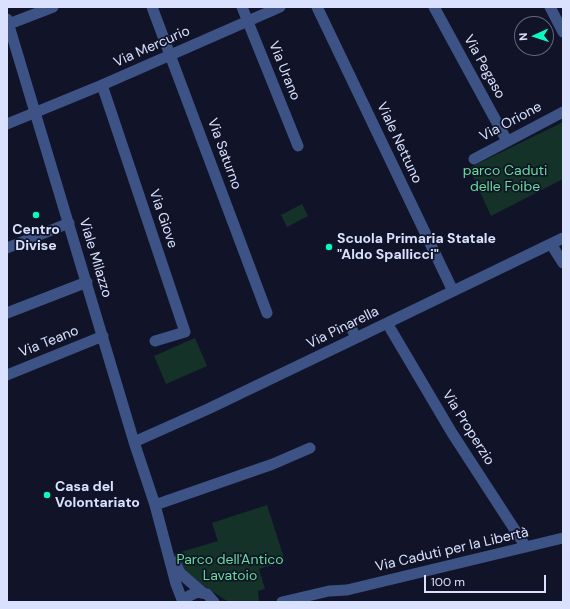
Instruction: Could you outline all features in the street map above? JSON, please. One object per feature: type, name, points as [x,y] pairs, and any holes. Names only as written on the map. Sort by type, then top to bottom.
[{"type":"street","points":[[8,21],[53,7]]},
{"type":"street","name":"Via Saturno","points":[[152,7],[267,313]]},
{"type":"street","name":"Via Urano","points":[[242,7],[298,146]]},
{"type":"street","name":"Via Mercurio","points":[[7,124],[102,85],[280,7]]},
{"type":"street","name":"Viale Nettuno","points":[[317,7],[453,291]]},
{"type":"street","name":"Via Pegaso","points":[[434,7],[507,141]]},
{"type":"street","points":[[550,7],[563,32]]},
{"type":"street","name":"Viale Milazzo","points":[[8,21],[134,442],[155,505],[176,584],[184,602]]},
{"type":"street","name":"Via Giove","points":[[102,85],[185,332],[155,342]]},
{"type":"street","name":"Via Orione","points":[[474,159],[563,112]]},
{"type":"street","points":[[7,248],[69,223]]},
{"type":"street","name":"Via Pinarella","points":[[134,442],[215,406],[563,238]]},
{"type":"street","points":[[551,244],[563,263]]},
{"type":"street","points":[[7,314],[87,282]]},
{"type":"street","name":"Via Properzio","points":[[387,323],[452,433],[526,547]]},
{"type":"street","points":[[350,325],[356,338]]},
{"type":"street","name":"Via Teano","points":[[7,375],[103,336]]},
{"type":"street","points":[[155,505],[273,464],[310,448]]},
{"type":"street","name":"Via Caduti per la Libertà","points":[[309,600],[329,591],[347,590],[563,538]]},
{"type":"street","name":"Viale Milazzo","points":[[165,541],[180,573],[215,602]]},
{"type":"street","name":"Via Caduti per la Libertà","points":[[282,602],[331,600],[347,590]]},
{"type":"street","points":[[184,602],[193,593],[202,592]]},
{"type":"green space","name":"parco Caduti delle Foibe","points":[[563,122],[563,179],[491,216],[469,168]]},
{"type":"green space","points":[[302,204],[308,216],[287,227],[281,215]]},
{"type":"green space","points":[[195,338],[207,366],[166,384],[154,356]]},
{"type":"green space","name":"Parco dell'Antico Lavatoio","points":[[267,505],[285,561],[259,569],[265,589],[258,591],[259,601],[227,601],[193,579],[181,568],[174,554],[218,541],[212,523]]},
{"type":"place","name":"Centro Divise","points":[[36,215]]},
{"type":"place","name":"Scuola Primaria Statale \"Aldo Spallicci\"","points":[[329,247]]},
{"type":"place","name":"Casa del Volontariato","points":[[47,495]]}]
